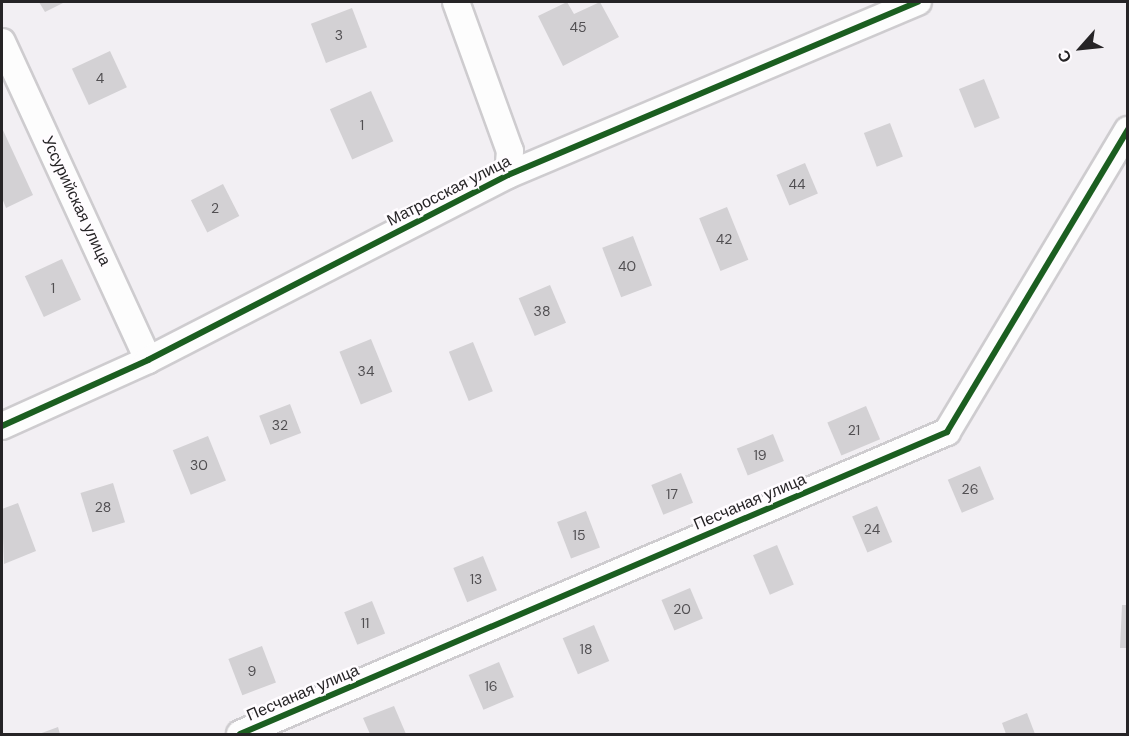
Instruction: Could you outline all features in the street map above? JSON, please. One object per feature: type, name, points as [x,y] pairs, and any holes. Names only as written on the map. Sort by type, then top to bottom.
[{"type":"street","points":[[456,2],[510,151],[508,175]]},
{"type":"street","name":"Матросская улица","points":[[2,426],[148,360],[508,175],[918,2]]},
{"type":"street","name":"Уссурийская улица","points":[[2,42],[148,360]]},
{"type":"street","name":"Песчаная улица","points":[[240,735],[947,432],[1128,130]]},
{"type":"building","points":[[39,2],[65,2],[45,12]]},
{"type":"building","points":[[567,2],[574,14],[600,2],[619,37],[563,66],[538,16]]},
{"type":"building","points":[[352,8],[367,47],[326,63],[311,24]]},
{"type":"building","points":[[110,51],[127,87],[89,105],[72,69]]},
{"type":"building","points":[[984,79],[1000,118],[975,128],[959,89]]},
{"type":"building","points":[[371,91],[393,141],[352,160],[330,109]]},
{"type":"building","points":[[890,123],[903,157],[877,167],[864,133]]},
{"type":"building","points":[[2,128],[33,195],[6,208],[2,198]]},
{"type":"building","points":[[805,163],[818,193],[789,205],[776,175]]},
{"type":"building","points":[[223,184],[239,216],[207,232],[191,200]]},
{"type":"building","points":[[727,207],[748,260],[721,271],[699,218]]},
{"type":"building","points":[[633,236],[652,285],[621,297],[602,248]]},
{"type":"building","points":[[62,259],[81,300],[44,317],[25,276]]},
{"type":"building","points":[[550,285],[566,323],[535,336],[519,298]]},
{"type":"building","points":[[371,339],[392,392],[361,405],[339,352]]},
{"type":"building","points":[[473,342],[493,391],[469,401],[449,352]]},
{"type":"building","points":[[290,404],[301,433],[270,445],[259,416]]},
{"type":"building","points":[[866,406],[880,439],[841,456],[827,422]]},
{"type":"building","points":[[773,434],[784,461],[748,475],[737,449]]},
{"type":"building","points":[[208,436],[226,481],[191,495],[173,450]]},
{"type":"building","points":[[980,466],[994,499],[962,513],[948,480]]},
{"type":"building","points":[[681,473],[693,503],[663,515],[651,485]]},
{"type":"building","points":[[113,483],[125,522],[92,532],[80,493]]},
{"type":"building","points":[[18,503],[36,551],[4,564],[2,509]]},
{"type":"building","points":[[877,506],[892,542],[867,552],[852,517]]},
{"type":"building","points":[[586,511],[600,547],[571,559],[557,522]]},
{"type":"building","points":[[777,545],[794,585],[770,595],[753,555]]},
{"type":"building","points":[[483,556],[497,590],[467,602],[453,568]]},
{"type":"building","points":[[690,588],[703,618],[674,630],[661,600]]},
{"type":"building","points":[[372,601],[385,633],[357,645],[344,612]]},
{"type":"building","points":[[1122,605],[1128,605],[1128,648],[1120,648]]},
{"type":"building","points":[[594,625],[609,661],[578,674],[563,638]]},
{"type":"building","points":[[262,646],[276,682],[242,695],[228,659]]},
{"type":"building","points":[[499,662],[514,697],[483,710],[469,675]]},
{"type":"building","points":[[394,706],[406,734],[370,734],[363,718]]},
{"type":"building","points":[[1027,713],[1035,734],[1006,734],[1002,723]]},
{"type":"building","points":[[58,727],[60,734],[39,734]]},
{"type":"cycle path","points":[[2,426],[148,360],[508,175],[918,2]]},
{"type":"cycle path","points":[[240,734],[947,432],[1128,130]]}]
